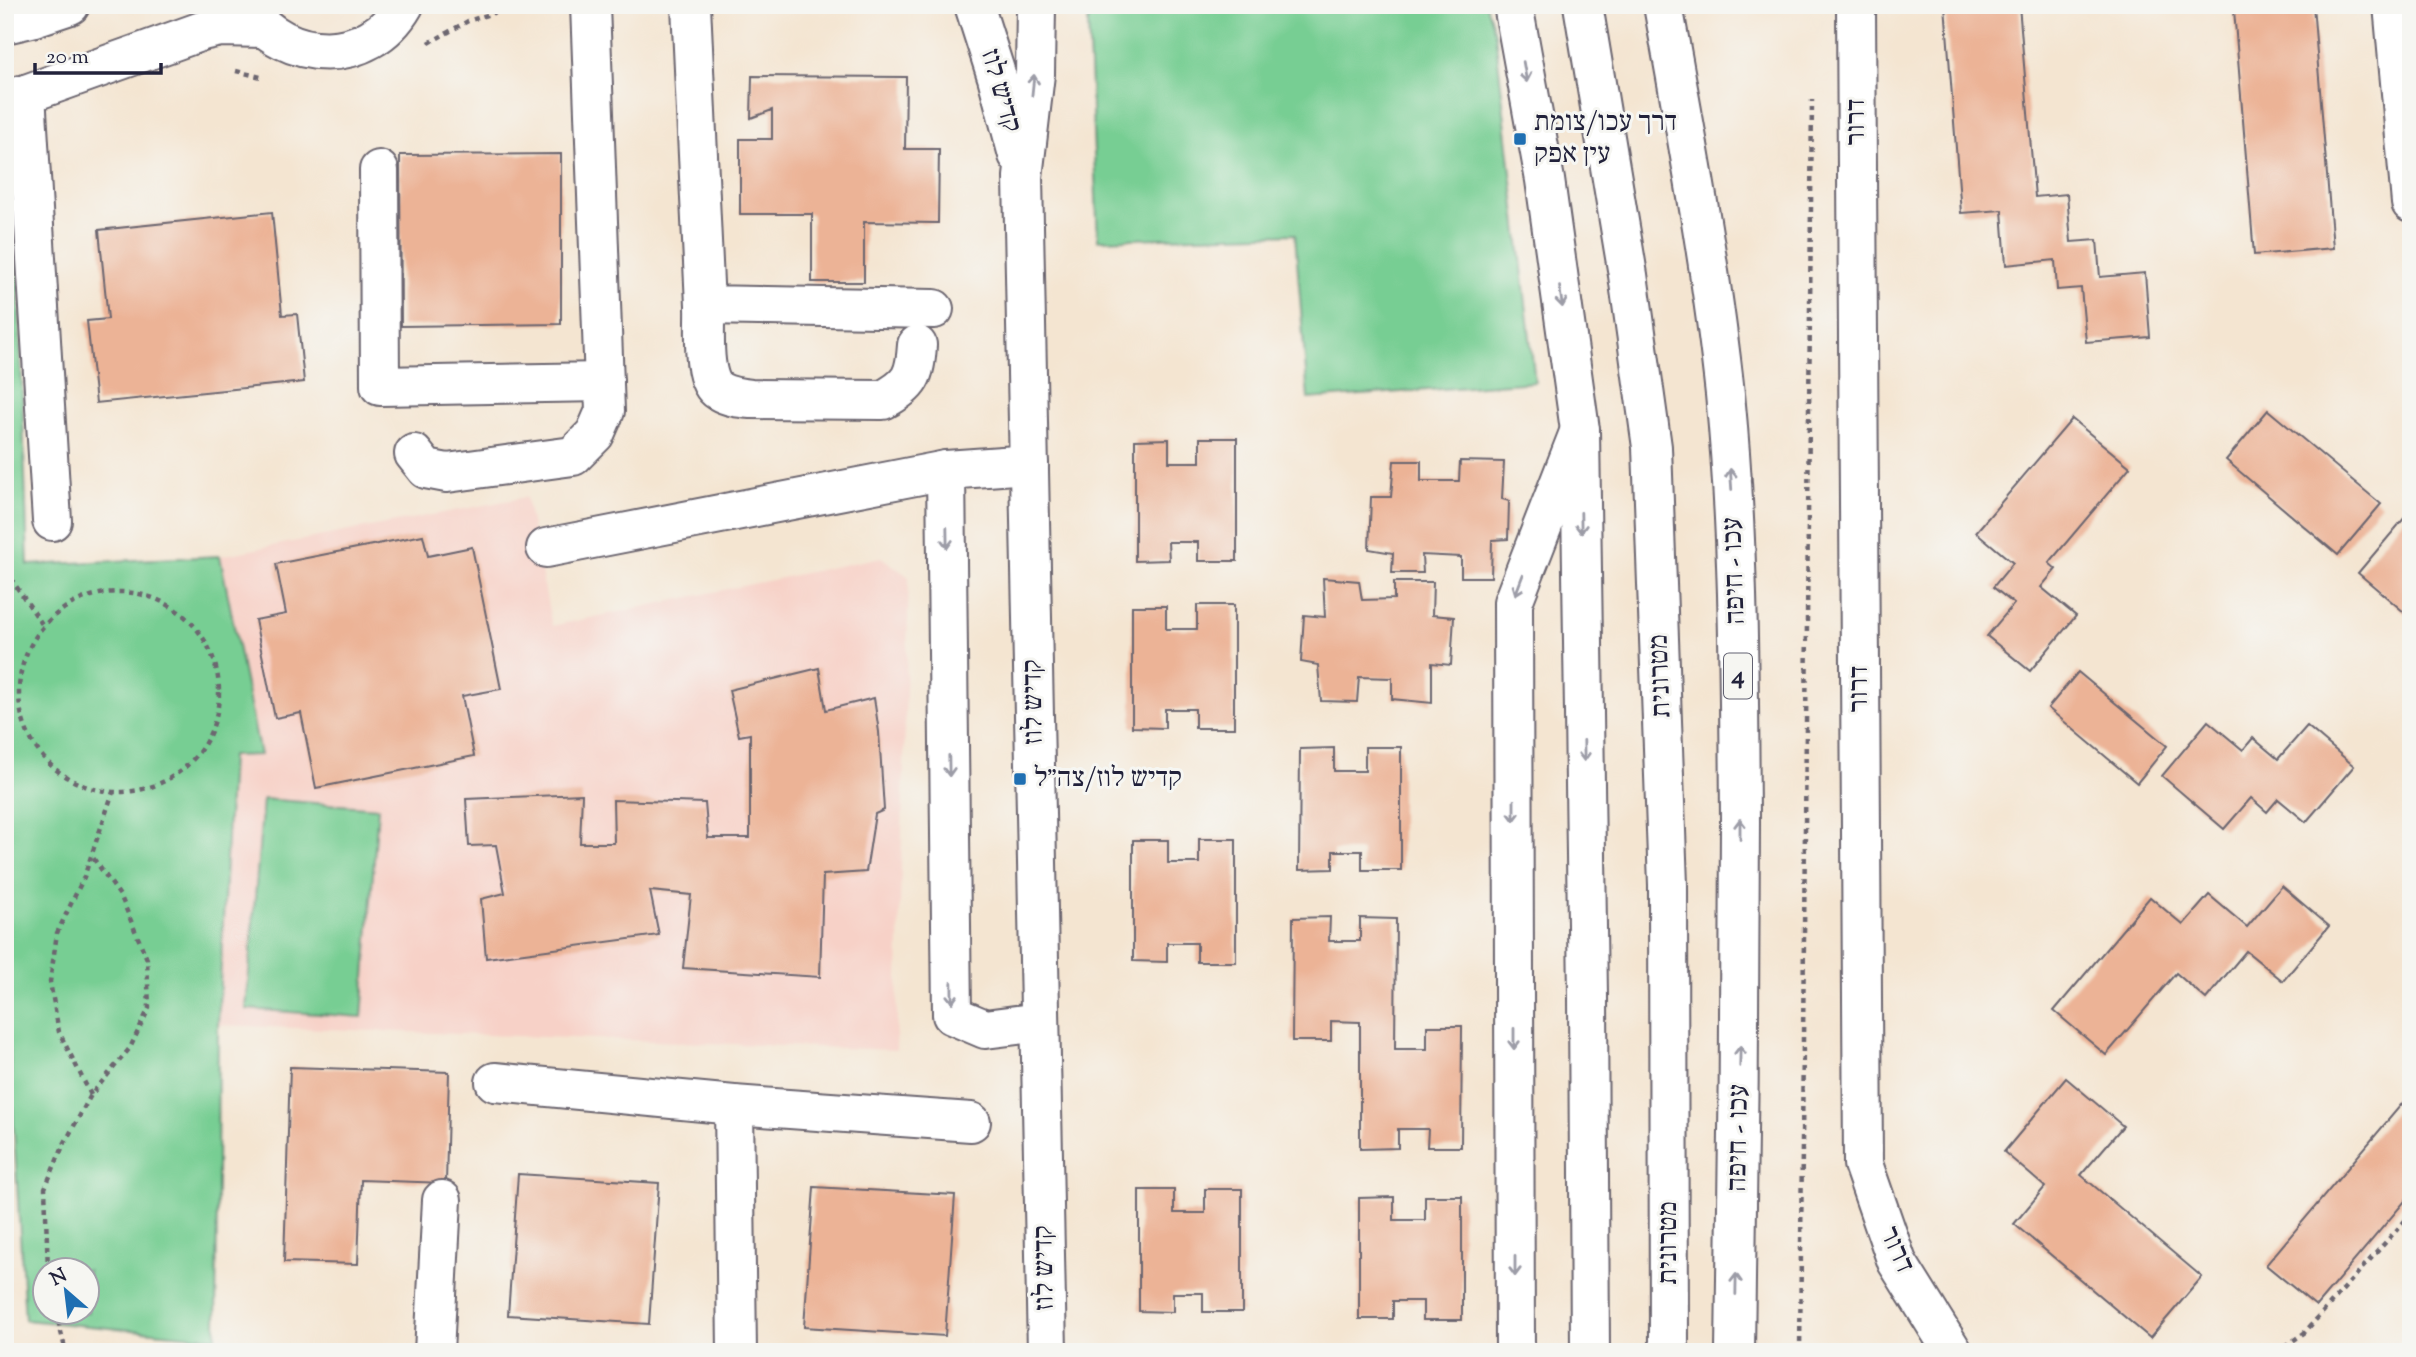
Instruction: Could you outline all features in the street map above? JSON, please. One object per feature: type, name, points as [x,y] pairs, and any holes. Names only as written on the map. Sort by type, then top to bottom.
[{"type":"main road","points":[[5,24],[31,19],[70,5]]},
{"type":"main road","points":[[414,454],[426,470],[447,473],[573,456],[595,434],[605,411],[590,5]]},
{"type":"main road","points":[[691,5],[707,373],[716,390],[751,399],[883,400],[900,391],[916,370],[917,345]]},
{"type":"main road","name":"קדיש לוז","points":[[974,5],[998,77],[1023,177]]},
{"type":"main road","name":"קדיש לוז","points":[[1036,5],[1035,74],[1023,177],[1047,1352]]},
{"type":"main road","points":[[1513,5],[1545,180],[1580,430],[1590,1352]]},
{"type":"main road","name":"מטרונית","points":[[1583,5],[1628,275],[1652,447],[1668,885],[1670,1352]]},
{"type":"main road","name":"עכו - חיפה","points":[[1663,5],[1696,190],[1721,366],[1734,510],[1738,635],[1740,998],[1735,1352]]},
{"type":"main road","name":"דרור","points":[[1856,5],[1863,1164],[1897,1262],[1953,1352]]},
{"type":"main road","points":[[2393,5],[2411,203]]},
{"type":"main road","points":[[52,521],[16,96],[202,31],[254,16],[285,42],[310,50],[337,51],[362,43],[385,29],[404,6]]},
{"type":"main road","points":[[379,170],[380,386],[604,382]]},
{"type":"main road","points":[[705,305],[934,310]]},
{"type":"main road","points":[[1515,1352],[1513,602],[1580,430]]},
{"type":"main road","points":[[546,548],[947,470],[1029,464]]},
{"type":"main road","points":[[947,470],[952,1016],[985,1029],[1040,1022]]},
{"type":"main road","points":[[495,1082],[734,1105],[971,1122]]},
{"type":"main road","points":[[734,1105],[737,1352]]},
{"type":"main road","points":[[434,1352],[442,1200]]},
{"type":"path","points":[[1800,1352],[1812,89]]},
{"type":"path","points":[[5,570],[44,627]]},
{"type":"path","points":[[114,591],[147,595],[177,609],[200,631],[215,660],[220,692],[214,724],[199,752],[175,775],[146,789],[113,792],[80,785],[52,767],[30,740],[20,708],[20,674],[32,642],[53,615],[82,598],[114,591]]},
{"type":"path","points":[[91,1095],[59,1031],[50,982],[57,933],[91,855],[113,792]]},
{"type":"path","points":[[48,1256],[45,1188],[63,1146],[91,1095],[130,1048],[149,1008],[147,959],[121,897],[91,855]]},
{"type":"path","points":[[2277,1352],[2304,1333],[2411,1214]]},
{"type":"path","points":[[60,1326],[66,1352]]},
{"type":"shaded area","points":[[526,497],[552,626],[881,557],[909,577],[896,1050],[218,1025],[231,756],[259,754],[220,556]]},
{"type":"green space","points":[[1094,5],[1486,5],[1495,33],[1535,382],[1308,399],[1295,234],[1098,240],[1088,22]]},
{"type":"green space","points":[[15,178],[28,565],[220,556],[260,755],[231,756],[218,1025],[216,1338],[89,1326],[102,1326],[102,1256],[32,1256],[32,1321],[25,1320],[5,978],[5,180]]},
{"type":"green space","points":[[263,799],[378,808],[362,1017],[246,1009]]},
{"type":"building","points":[[1945,5],[2019,5],[2035,197],[2067,194],[2071,242],[2097,240],[2100,277],[2145,273],[2150,337],[2086,342],[2081,288],[2057,290],[2055,260],[2006,265],[2002,210],[1961,213]]},
{"type":"building","points":[[2313,5],[2333,248],[2254,255],[2234,10]]},
{"type":"building","points":[[752,76],[906,77],[905,149],[939,149],[938,223],[864,222],[864,282],[812,282],[812,214],[740,214],[740,139],[772,139],[772,110],[751,118]]},
{"type":"building","points":[[561,154],[561,324],[401,326],[400,155]]},
{"type":"building","points":[[272,212],[282,315],[297,314],[304,382],[96,403],[87,321],[108,319],[99,230]]},
{"type":"building","points":[[2268,410],[2381,504],[2338,555],[2226,460]]},
{"type":"building","points":[[2072,419],[2130,467],[2049,563],[2056,569],[2041,587],[2076,616],[2030,671],[1987,636],[2014,604],[1993,587],[2013,563],[1976,532]]},
{"type":"building","points":[[1200,438],[1237,438],[1237,561],[1198,561],[1198,542],[1168,542],[1169,560],[1135,561],[1135,440],[1169,439],[1169,462],[1200,462]]},
{"type":"building","points":[[1394,461],[1421,461],[1421,481],[1459,481],[1460,461],[1504,462],[1502,499],[1509,501],[1508,539],[1492,540],[1491,577],[1461,577],[1461,557],[1422,555],[1423,573],[1392,573],[1393,553],[1369,549],[1371,497],[1391,497]]},
{"type":"building","points":[[2411,510],[2411,618],[2358,573]]},
{"type":"building","points":[[423,535],[428,556],[472,547],[501,689],[462,696],[474,756],[316,788],[301,713],[275,718],[255,620],[286,614],[276,564]]},
{"type":"building","points":[[1323,578],[1359,581],[1362,600],[1394,599],[1394,582],[1433,582],[1432,615],[1454,617],[1451,665],[1432,663],[1432,703],[1392,699],[1392,678],[1359,677],[1357,702],[1321,701],[1318,665],[1301,662],[1304,615],[1325,617]]},
{"type":"building","points":[[1197,605],[1234,605],[1234,728],[1195,728],[1195,709],[1165,709],[1165,728],[1132,727],[1132,606],[1166,606],[1166,629],[1197,629]]},
{"type":"building","points":[[819,668],[826,710],[874,698],[884,810],[875,814],[866,872],[823,875],[820,977],[683,968],[691,895],[650,891],[659,935],[486,958],[481,899],[505,893],[496,845],[469,846],[466,799],[582,794],[580,843],[614,843],[613,800],[705,803],[708,838],[750,838],[750,734],[739,736],[729,690]]},
{"type":"building","points":[[2078,672],[2167,746],[2137,783],[2048,708]]},
{"type":"building","points":[[2208,721],[2243,750],[2253,738],[2278,759],[2307,726],[2354,766],[2306,822],[2278,799],[2267,812],[2251,798],[2224,829],[2162,776]]},
{"type":"building","points":[[1365,747],[1401,747],[1401,870],[1362,870],[1362,851],[1333,851],[1333,869],[1299,870],[1300,749],[1334,748],[1334,771],[1365,771]]},
{"type":"building","points":[[1199,839],[1236,839],[1236,962],[1197,962],[1197,943],[1167,943],[1167,962],[1133,961],[1133,840],[1168,840],[1168,863],[1199,863]]},
{"type":"building","points":[[2282,886],[2329,926],[2283,981],[2246,951],[2206,999],[2176,973],[2106,1055],[2054,1011],[2150,897],[2183,925],[2209,895],[2247,927]]},
{"type":"building","points":[[1330,917],[1329,941],[1360,941],[1360,918],[1396,919],[1395,1049],[1427,1049],[1427,1026],[1462,1026],[1461,1147],[1427,1147],[1428,1129],[1398,1129],[1398,1148],[1360,1149],[1360,1022],[1331,1021],[1331,1041],[1292,1041],[1293,918]]},
{"type":"building","points":[[290,1067],[449,1072],[446,1183],[361,1180],[358,1264],[284,1262]]},
{"type":"building","points":[[2066,1078],[2123,1126],[2081,1175],[2202,1277],[2150,1338],[2014,1224],[2045,1187],[2004,1152]]},
{"type":"building","points":[[2411,1093],[2411,1194],[2316,1306],[2266,1265]]},
{"type":"building","points":[[518,1174],[659,1183],[649,1324],[508,1315]]},
{"type":"building","points":[[814,1187],[955,1195],[945,1336],[804,1327]]},
{"type":"building","points":[[1205,1189],[1242,1189],[1242,1312],[1203,1312],[1203,1293],[1173,1293],[1173,1312],[1139,1311],[1139,1190],[1174,1190],[1174,1213],[1205,1213]]},
{"type":"building","points":[[1425,1196],[1462,1196],[1462,1320],[1423,1320],[1423,1301],[1393,1301],[1393,1319],[1359,1319],[1359,1198],[1394,1197],[1394,1220],[1425,1220]]},
{"type":"place","name":"דרך עכו/צומת עין אפק","points":[[1520,139]]},
{"type":"place","name":"קדיש לוז/צה״ל","points":[[1020,779]]}]
